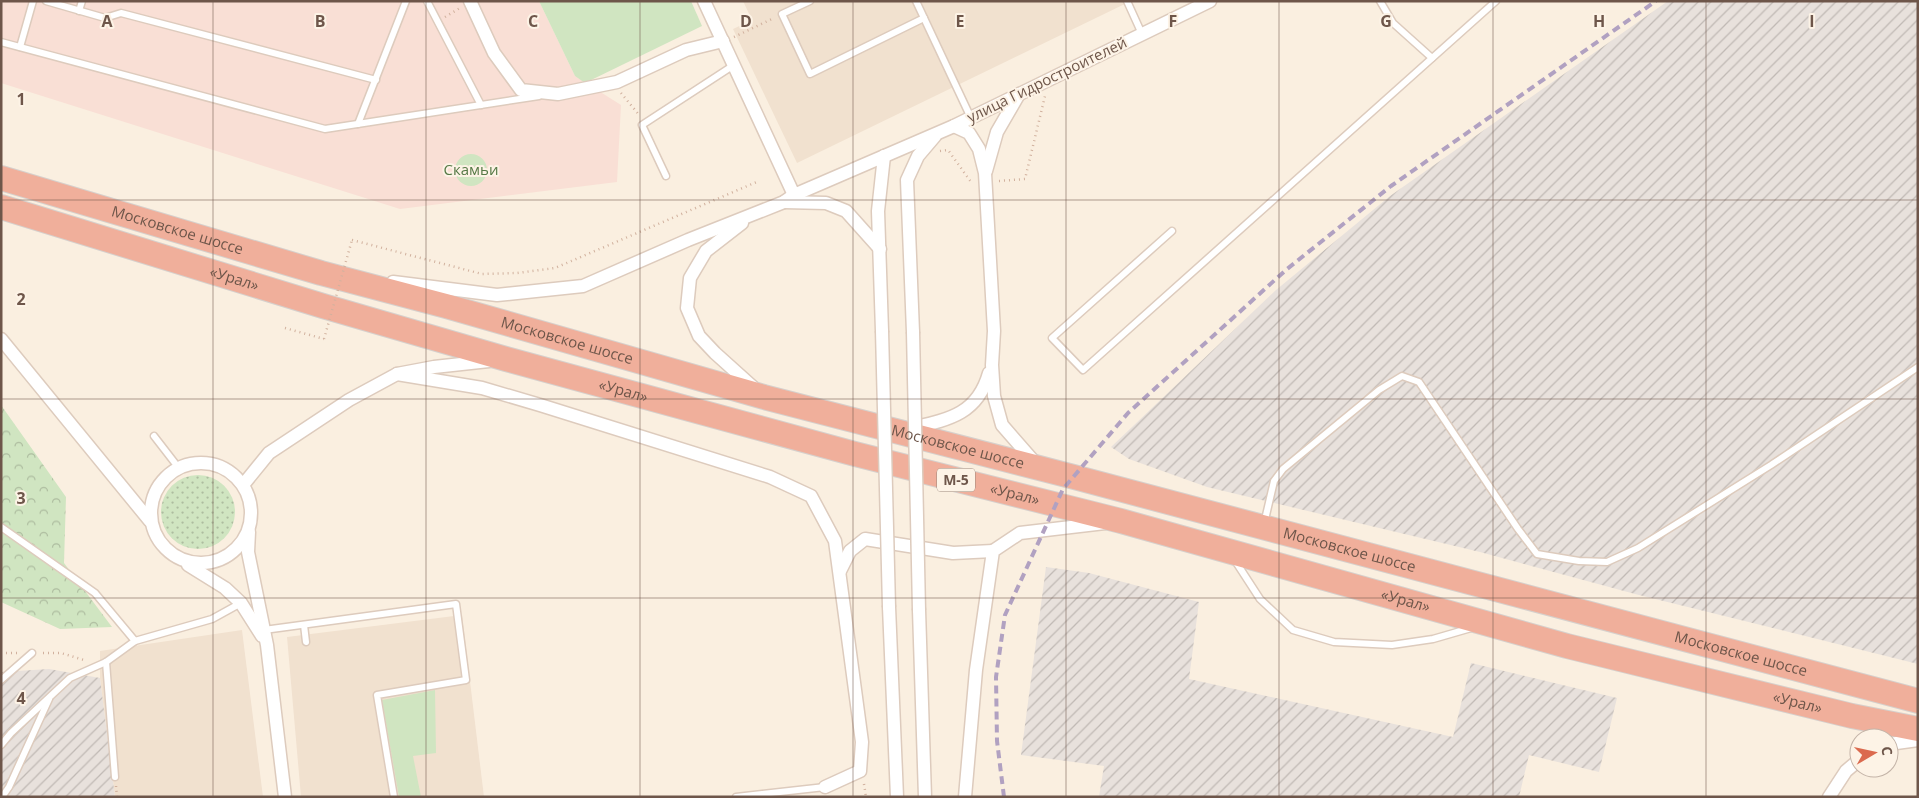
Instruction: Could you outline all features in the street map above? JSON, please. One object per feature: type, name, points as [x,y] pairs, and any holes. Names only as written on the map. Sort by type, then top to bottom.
[{"type":"highway","name":"Московское шоссе","points":[[1,178],[321,273],[446,306],[764,397],[1918,700]]},
{"type":"highway","name":"«Урал»","points":[[1,207],[313,303],[506,359],[855,454],[1121,521],[1576,649],[1852,716],[1918,730]]},
{"type":"street","points":[[704,1],[734,66],[789,199],[826,204],[846,210],[880,250]]},
{"type":"street","name":"улица Гидростроителей","points":[[755,213],[954,126],[1210,1]]},
{"type":"street","points":[[470,2],[494,53],[521,90],[558,94],[617,82],[686,50],[723,41]]},
{"type":"street","points":[[985,173],[997,132],[1020,93]]},
{"type":"street","points":[[954,126],[969,133],[979,149],[985,173],[994,331],[992,366],[994,396],[1002,425],[1040,469]]},
{"type":"street","points":[[925,797],[913,332],[907,180],[918,156],[939,132]]},
{"type":"street","points":[[884,156],[878,212],[889,606],[897,797]]},
{"type":"street","points":[[321,273],[497,295],[583,286],[755,213]]},
{"type":"street","points":[[755,213],[706,251],[690,278],[687,308],[699,336],[715,354],[764,397]]},
{"type":"street","points":[[1,339],[150,521],[156,538],[167,552],[225,588],[241,603],[267,644]]},
{"type":"street","points":[[243,485],[269,453],[349,400],[397,374],[434,366],[506,359]]},
{"type":"street","points":[[896,432],[946,420],[971,406],[985,388],[992,366]]},
{"type":"street","points":[[397,374],[482,388],[540,405],[770,477],[811,496],[835,541],[862,742],[860,771],[825,787]]},
{"type":"street","points":[[150,521],[151,501],[158,484],[178,468],[197,462],[215,464],[231,472],[243,485],[248,494],[251,511],[248,552],[267,644],[285,797]]},
{"type":"street","points":[[840,570],[850,551],[866,539],[953,553],[993,551],[1020,533],[1121,521]]},
{"type":"street","points":[[167,552],[182,561],[203,565],[226,558],[240,546],[249,529]]},
{"type":"street","points":[[965,797],[976,670],[993,551]]},
{"type":"street","points":[[1899,743],[1918,740]]},
{"type":"street","points":[[1829,797],[1849,769]]},
{"type":"lane","points":[[20,47],[33,1]]},
{"type":"lane","points":[[46,1],[104,18],[121,13],[376,80]]},
{"type":"lane","points":[[80,11],[82,1]]},
{"type":"lane","points":[[358,124],[406,1]]},
{"type":"lane","points":[[427,1],[481,105]]},
{"type":"lane","points":[[810,1],[782,14],[810,74],[924,18]]},
{"type":"lane","points":[[916,1],[971,118]]},
{"type":"lane","points":[[1127,1],[1142,34]]},
{"type":"lane","points":[[1380,1],[1392,23],[1432,58]]},
{"type":"lane","points":[[1172,232],[1052,338],[1083,370],[1496,1]]},
{"type":"lane","points":[[1,42],[325,129],[558,94]]},
{"type":"lane","points":[[666,176],[642,125],[734,66]]},
{"type":"lane","points":[[1264,527],[1274,481],[1283,469],[1379,390],[1402,376],[1418,382],[1518,530],[1537,554],[1579,561],[1607,562],[1638,548],[1771,466],[1918,367]]},
{"type":"lane","points":[[154,436],[178,468]]},
{"type":"lane","points":[[1,526],[95,593],[135,641]]},
{"type":"lane","points":[[1229,552],[1260,599],[1293,630],[1334,642],[1392,645],[1433,638],[1485,624]]},
{"type":"lane","points":[[1,745],[11,733],[70,678],[103,664],[135,641],[212,619],[241,603]]},
{"type":"lane","points":[[264,630],[456,604],[466,680],[377,695],[394,797]]},
{"type":"lane","points":[[304,624],[306,642]]},
{"type":"lane","points":[[1,680],[32,653]]},
{"type":"lane","points":[[103,664],[115,777]]},
{"type":"lane","points":[[2,797],[9,787],[51,696]]},
{"type":"lane","points":[[736,797],[825,787]]},
{"type":"path","points":[[437,21],[470,2]]},
{"type":"path","points":[[723,41],[782,14]]},
{"type":"path","points":[[617,89],[646,123]]},
{"type":"path","points":[[999,181],[1025,179],[1046,94]]},
{"type":"path","points":[[938,152],[948,150],[972,183]]},
{"type":"path","points":[[285,328],[324,339],[352,240],[482,274],[517,273],[555,268],[759,181]]},
{"type":"path","points":[[1,653],[61,653],[103,664]]},
{"type":"shaded area","points":[[1,1],[539,1],[575,76],[621,105],[617,182],[400,209],[1,83]]},
{"type":"shaded area","points":[[743,1],[1131,1],[797,163],[733,29],[752,20]]},
{"type":"shaded area","points":[[1668,1],[1918,1],[1918,664],[1635,594],[1480,552],[1207,487],[1129,459],[1111,447],[1276,290],[1390,196]]},
{"type":"shaded area","points":[[1046,567],[1089,573],[1199,602],[1189,679],[1453,737],[1471,663],[1617,698],[1599,772],[1529,755],[1519,797],[1099,797],[1104,766],[1021,755]]},
{"type":"shaded area","points":[[462,615],[484,797],[301,797],[287,637]]},
{"type":"shaded area","points":[[242,630],[263,797],[115,797],[100,678],[100,651]]},
{"type":"shaded area","points":[[49,669],[100,678],[115,797],[1,797],[1,672]]},
{"type":"green space","points":[[539,1],[691,1],[702,26],[585,83],[575,76]]},
{"type":"green space","name":"Скамьи","points":[[471,154],[483,158],[487,170],[483,182],[471,186],[459,182],[455,170],[459,158]]},
{"type":"green space","points":[[1,405],[66,497],[64,563],[112,627],[60,629],[1,602]]},
{"type":"green space","points":[[198,475],[219,481],[229,491],[235,512],[229,533],[219,543],[198,549],[177,543],[167,533],[161,512],[167,491],[177,481]]},
{"type":"green space","points":[[435,690],[436,753],[413,756],[421,797],[399,797],[382,700]]},
{"type":"railway","points":[[1004,797],[997,741],[996,677],[1005,615],[1063,489],[1128,413],[1287,269],[1391,186],[1656,1]]}]
